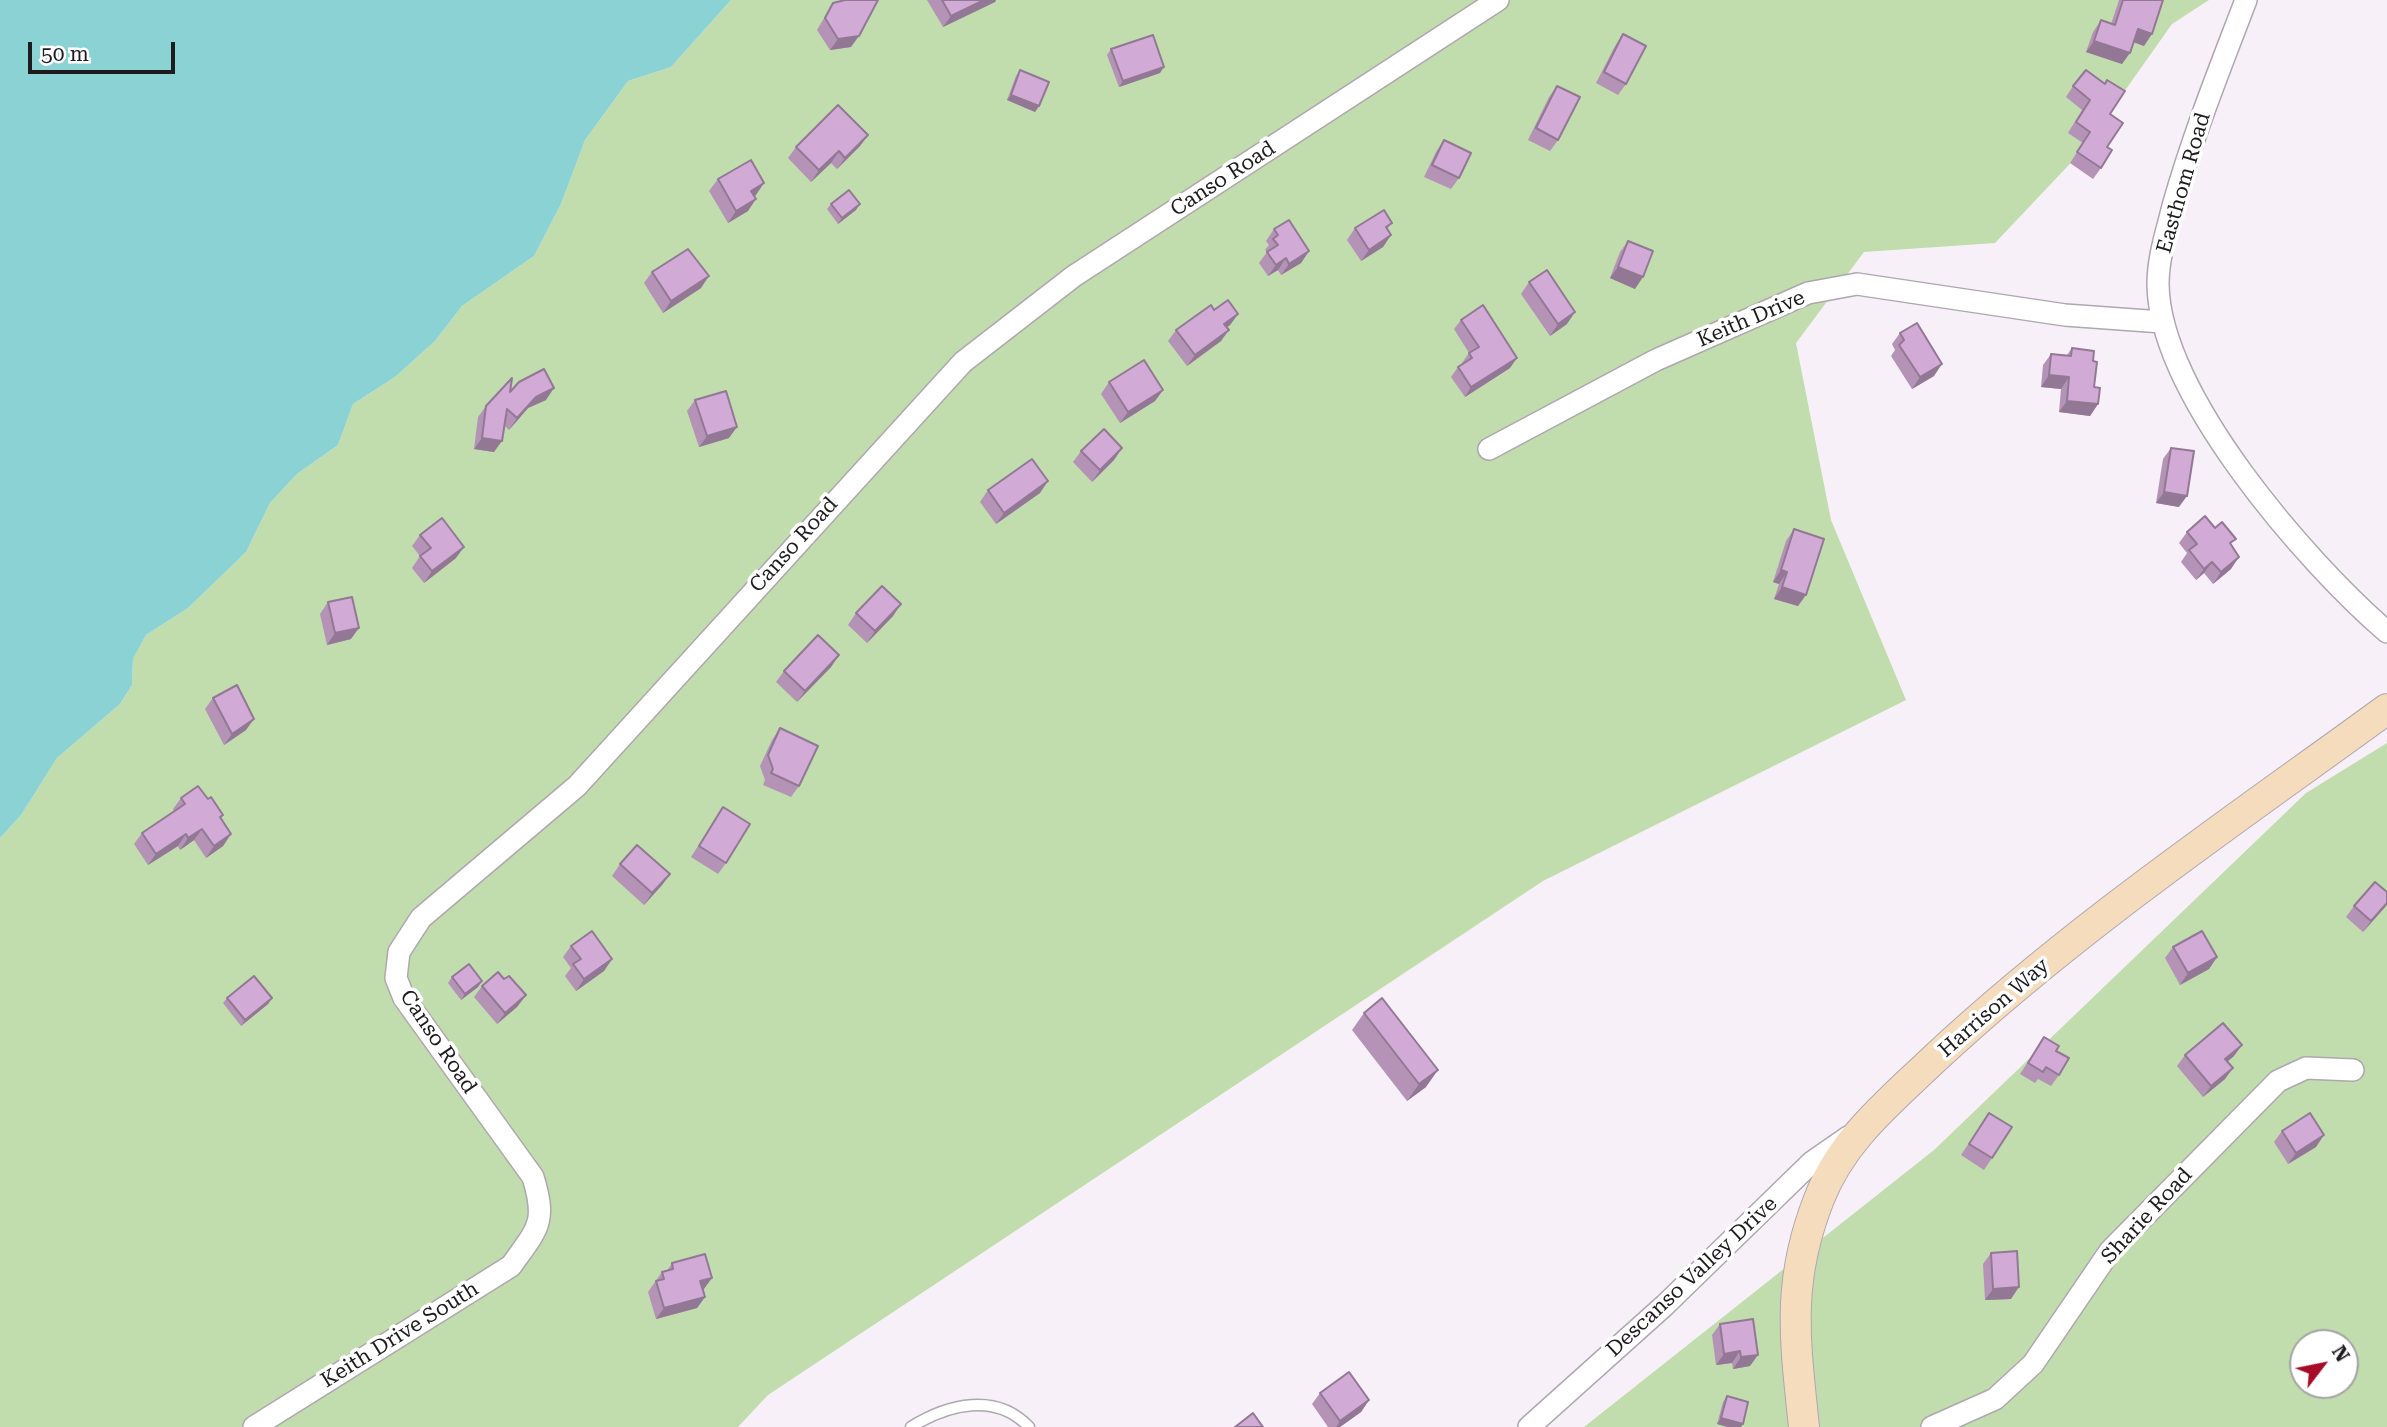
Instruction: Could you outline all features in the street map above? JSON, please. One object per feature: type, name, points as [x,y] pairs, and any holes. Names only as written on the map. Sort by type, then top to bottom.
[{"type":"street","name":"Canso Road","points":[[535,1232],[543,1208],[533,1177],[404,998],[396,978],[398,952],[421,918],[577,786],[963,362],[1074,276],[1498,0]]},
{"type":"street","name":"Easthom Road","points":[[2246,0],[2186,159],[2162,247],[2158,283],[2162,322],[2179,366],[2225,450],[2275,516],[2387,632]]},
{"type":"street","name":"Keith Drive","points":[[1489,449],[1656,360],[1808,293],[1857,284],[2065,316],[2162,322]]},
{"type":"street","name":"Harrison Way","points":[[1804,1427],[1794,1325],[1798,1264],[1820,1196],[1858,1131],[1977,1019],[2116,906],[2387,709]]},
{"type":"street","name":"Sharie Road","points":[[1932,1427],[1995,1399],[2033,1364],[2109,1251],[2278,1081],[2306,1068],[2353,1070]]},
{"type":"street","name":"Descanso Valley Drive","points":[[1528,1427],[1665,1305],[1812,1162],[1858,1131]]},
{"type":"street","name":"Keith Drive South","points":[[254,1427],[511,1266],[535,1232]]},
{"type":"lane","points":[[911,1427],[929,1416],[968,1405],[997,1405],[1017,1414],[1029,1427]]},
{"type":"green space","points":[[731,0],[2209,0],[2172,24],[2083,150],[1995,243],[1864,252],[1796,343],[1831,520],[1906,700],[1543,881],[768,1395],[738,1427],[0,1427],[0,838],[21,815],[57,758],[120,704],[132,685],[133,659],[146,635],[188,608],[246,552],[270,503],[297,474],[338,445],[353,404],[395,377],[435,341],[462,306],[534,256],[561,204],[585,140],[628,81],[671,67]]},
{"type":"green space","points":[[2387,743],[2387,1427],[1584,1427],[1934,1150],[2306,793]]},
{"type":"water","points":[[0,0],[731,0],[671,67],[628,81],[585,140],[561,204],[534,256],[462,306],[435,341],[395,377],[353,404],[338,445],[297,474],[270,503],[246,552],[188,608],[146,635],[133,659],[132,685],[120,704],[57,758],[21,815],[0,838]]},
{"type":"building","points":[[845,0],[878,0],[859,36],[838,39],[825,18],[833,3]]},
{"type":"building","points":[[942,0],[984,0],[951,16]]},
{"type":"building","points":[[2123,0],[2163,0],[2152,34],[2138,29],[2130,53],[2094,41],[2101,20],[2115,25]]},
{"type":"building","points":[[1623,34],[1646,46],[1626,84],[1604,72]]},
{"type":"building","points":[[1153,35],[1164,67],[1123,81],[1111,49]]},
{"type":"building","points":[[1020,70],[1049,82],[1039,106],[1011,95]]},
{"type":"building","points":[[2086,70],[2105,84],[2107,80],[2125,91],[2110,114],[2123,123],[2107,147],[2112,150],[2101,168],[2077,152],[2090,132],[2076,122],[2090,100],[2073,86]]},
{"type":"building","points":[[1557,86],[1580,97],[1558,140],[1536,128]]},
{"type":"building","points":[[838,105],[868,135],[845,158],[839,151],[819,170],[796,147]]},
{"type":"building","points":[[1444,140],[1471,153],[1459,178],[1432,165]]},
{"type":"building","points":[[751,160],[764,183],[751,191],[756,199],[736,211],[718,179]]},
{"type":"building","points":[[849,190],[860,204],[842,218],[831,204]]},
{"type":"building","points":[[1384,210],[1392,223],[1386,227],[1391,235],[1369,250],[1355,228]]},
{"type":"building","points":[[1289,220],[1309,251],[1289,264],[1286,258],[1276,265],[1267,252],[1278,245],[1273,239],[1278,235],[1274,229]]},
{"type":"building","points":[[1628,241],[1653,251],[1643,277],[1618,267]]},
{"type":"building","points":[[688,249],[709,276],[671,301],[652,272]]},
{"type":"building","points":[[1547,270],[1575,312],[1558,324],[1529,282]]},
{"type":"building","points":[[1228,300],[1238,314],[1224,324],[1229,330],[1195,355],[1176,330],[1211,305],[1214,310]]},
{"type":"building","points":[[1483,305],[1517,358],[1471,387],[1458,367],[1472,358],[1469,353],[1479,347],[1461,320]]},
{"type":"building","points":[[1917,323],[1942,364],[1920,377],[1899,345],[1904,340],[1900,333]]},
{"type":"building","points":[[2072,348],[2094,351],[2093,361],[2097,362],[2094,387],[2100,388],[2098,404],[2067,401],[2069,377],[2049,375],[2051,354],[2071,356]]},
{"type":"building","points":[[1144,360],[1163,390],[1128,412],[1109,382]]},
{"type":"building","points":[[544,369],[554,388],[536,397],[517,418],[507,409],[502,441],[482,438],[486,406],[512,378],[510,392],[519,382]]},
{"type":"building","points":[[726,391],[737,427],[707,436],[695,400]]},
{"type":"building","points":[[1104,429],[1122,448],[1100,470],[1081,451]]},
{"type":"building","points":[[2171,448],[2194,451],[2187,496],[2164,492]]},
{"type":"building","points":[[1032,459],[1048,481],[1004,513],[988,490]]},
{"type":"building","points":[[2205,516],[2215,528],[2222,522],[2236,539],[2230,543],[2239,557],[2221,572],[2212,562],[2204,569],[2189,550],[2197,544],[2187,532]]},
{"type":"building","points":[[442,518],[464,547],[432,571],[420,556],[431,548],[420,535]]},
{"type":"building","points":[[1794,529],[1824,539],[1806,595],[1782,587],[1787,572],[1781,570]]},
{"type":"building","points":[[882,586],[901,604],[875,631],[856,613]]},
{"type":"building","points":[[352,597],[359,628],[335,633],[328,602]]},
{"type":"building","points":[[818,635],[839,655],[805,691],[784,671]]},
{"type":"building","points":[[237,685],[254,719],[232,734],[213,698]]},
{"type":"building","points":[[780,728],[818,746],[799,786],[771,773],[773,769],[768,755]]},
{"type":"building","points":[[198,786],[208,799],[211,797],[231,834],[214,846],[202,829],[188,838],[186,834],[156,854],[142,833],[185,804],[181,798]]},
{"type":"building","points":[[723,807],[750,824],[726,863],[699,846]]},
{"type":"building","points":[[637,845],[670,874],[652,893],[620,864]]},
{"type":"building","points":[[2375,882],[2387,892],[2387,903],[2371,921],[2354,906]]},
{"type":"building","points":[[592,931],[612,959],[584,979],[573,964],[581,959],[571,946]]},
{"type":"building","points":[[2202,931],[2217,957],[2188,973],[2173,947]]},
{"type":"building","points":[[469,964],[482,981],[465,994],[452,977]]},
{"type":"building","points":[[498,972],[504,979],[509,976],[526,995],[505,1013],[482,986]]},
{"type":"building","points":[[254,976],[272,998],[245,1020],[227,998]]},
{"type":"building","points":[[1382,998],[1438,1070],[1419,1084],[1364,1013]]},
{"type":"building","points":[[2223,1023],[2242,1045],[2225,1059],[2233,1068],[2211,1086],[2185,1055]]},
{"type":"building","points":[[2044,1037],[2059,1046],[2056,1051],[2069,1058],[2059,1075],[2046,1067],[2043,1072],[2028,1063]]},
{"type":"building","points":[[1989,1113],[2012,1127],[1992,1158],[1969,1144]]},
{"type":"building","points":[[2310,1113],[2324,1135],[2296,1153],[2282,1131]]},
{"type":"building","points":[[2017,1251],[2019,1287],[1993,1289],[1991,1253]]},
{"type":"building","points":[[705,1254],[712,1278],[700,1281],[705,1297],[664,1308],[656,1281],[664,1279],[662,1272],[673,1269],[672,1263]]},
{"type":"building","points":[[1753,1319],[1758,1355],[1741,1357],[1740,1351],[1724,1354],[1720,1324]]},
{"type":"building","points":[[1349,1372],[1369,1400],[1340,1421],[1320,1393]]},
{"type":"building","points":[[1727,1396],[1748,1402],[1743,1424],[1721,1418]]},
{"type":"building","points":[[1253,1413],[1263,1427],[1235,1427]]}]
